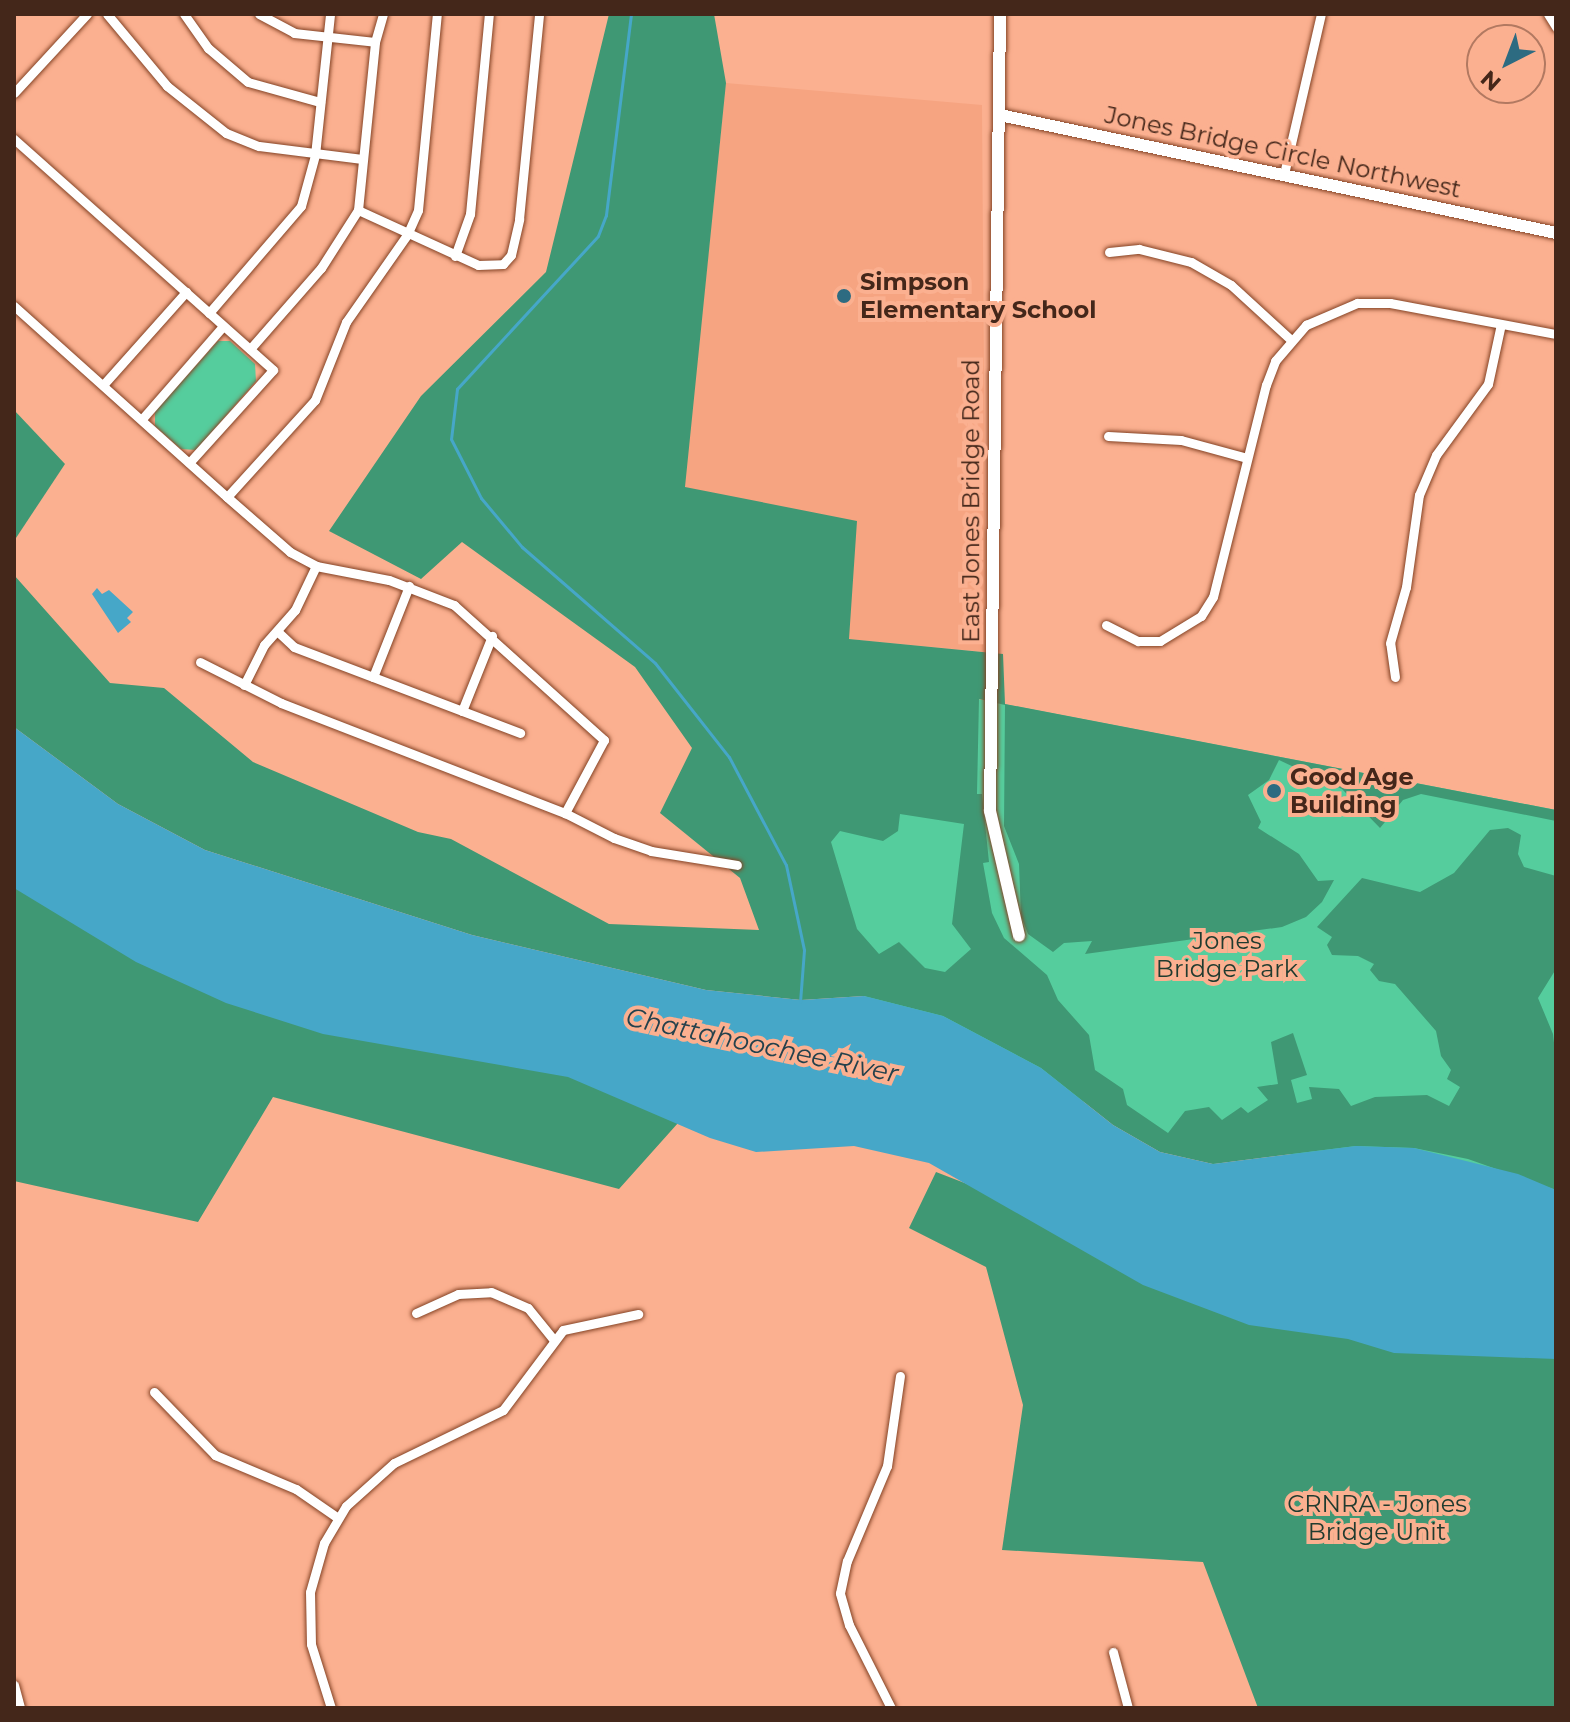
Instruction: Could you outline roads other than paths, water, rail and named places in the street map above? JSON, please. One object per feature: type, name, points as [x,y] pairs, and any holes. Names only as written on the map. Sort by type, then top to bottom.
[{"type":"street","points":[[14,93],[87,14]]},
{"type":"street","points":[[107,14],[196,113],[259,146],[362,159]]},
{"type":"street","points":[[184,14],[208,48],[248,82],[320,102]]},
{"type":"street","points":[[259,14],[294,33],[375,42]]},
{"type":"street","points":[[209,313],[301,206],[315,155],[330,14]]},
{"type":"street","points":[[250,349],[321,268],[358,210],[375,42],[383,14]]},
{"type":"street","points":[[227,497],[315,400],[346,322],[407,235],[418,210],[437,14]]},
{"type":"street","points":[[455,256],[470,214],[489,14]]},
{"type":"street","points":[[358,210],[455,256],[490,265],[503,264],[511,255],[539,14]]},
{"type":"street","name":"East Jones Bridge Road","points":[[1000,14],[1000,115],[992,334],[996,592],[990,811],[1019,936]]},
{"type":"street","points":[[1284,174],[1321,14]]},
{"type":"street","points":[[1548,14],[1556,27]]},
{"type":"street","name":"Jones Bridge Circle Northwest","points":[[1000,115],[1556,233]]},
{"type":"street","points":[[14,139],[273,370],[189,463]]},
{"type":"street","points":[[1109,252],[1139,249],[1191,262],[1231,285],[1290,339]]},
{"type":"street","points":[[103,385],[186,292]]},
{"type":"street","points":[[1106,625],[1138,641],[1160,641],[1201,616],[1213,597],[1266,385],[1290,339],[1332,310],[1357,303],[1390,303],[1556,334]]},
{"type":"street","points":[[14,306],[290,552],[316,566],[409,586],[454,605],[492,636],[604,740],[565,813]]},
{"type":"street","points":[[1395,677],[1390,643],[1406,587],[1419,495],[1436,455],[1488,384],[1501,324]]},
{"type":"street","points":[[142,419],[223,326]]},
{"type":"street","points":[[1108,436],[1181,440],[1247,458]]},
{"type":"street","points":[[244,685],[277,631],[295,610],[316,566]]},
{"type":"street","points":[[373,677],[409,586]]},
{"type":"street","points":[[277,631],[294,647],[520,733]]},
{"type":"street","points":[[462,711],[492,636]]},
{"type":"street","points":[[200,662],[244,685],[565,813],[651,851],[737,865]]},
{"type":"street","points":[[416,1313],[458,1294],[491,1292],[528,1308],[553,1339]]},
{"type":"street","points":[[331,1708],[317,1670],[308,1621],[315,1566],[338,1518],[394,1463],[503,1410],[553,1339],[575,1323],[638,1314]]},
{"type":"street","points":[[891,1708],[849,1625],[840,1593],[847,1561],[887,1466],[900,1376]]},
{"type":"street","points":[[154,1392],[215,1455],[296,1489],[338,1518]]},
{"type":"street","points":[[1113,1652],[1128,1708]]},
{"type":"street","points":[[14,1685],[20,1708]]},
{"type":"water","points":[[97,588],[102,594],[109,590],[133,612],[127,618],[131,622],[118,633],[92,594]]},
{"type":"water","name":"Chattahoochee River","points":[[14,727],[118,804],[205,850],[472,935],[706,990],[801,1000],[864,996],[943,1016],[1041,1068],[1113,1125],[1160,1152],[1213,1164],[1356,1146],[1414,1148],[1518,1174],[1556,1190],[1556,1359],[1394,1353],[1348,1339],[1249,1325],[1143,1285],[929,1163],[854,1146],[756,1152],[710,1138],[568,1077],[323,1034],[226,1003],[136,962],[14,888]]},
{"type":"waterway","points":[[631,14],[606,215],[598,236],[457,389],[451,439],[481,498],[522,547],[655,663],[729,757],[786,865],[804,950],[800,1002]]},
{"type":"place","name":"Simpson Elementary School","points":[[844,296]]},
{"type":"place","name":"Good Age Building","points":[[1274,791]]},
{"type":"park label","name":"Jones Bridge Park","points":[[1227,955]]},
{"type":"park label","name":"CRNRA - Jones Bridge Unit","points":[[1377,1518]]}]
